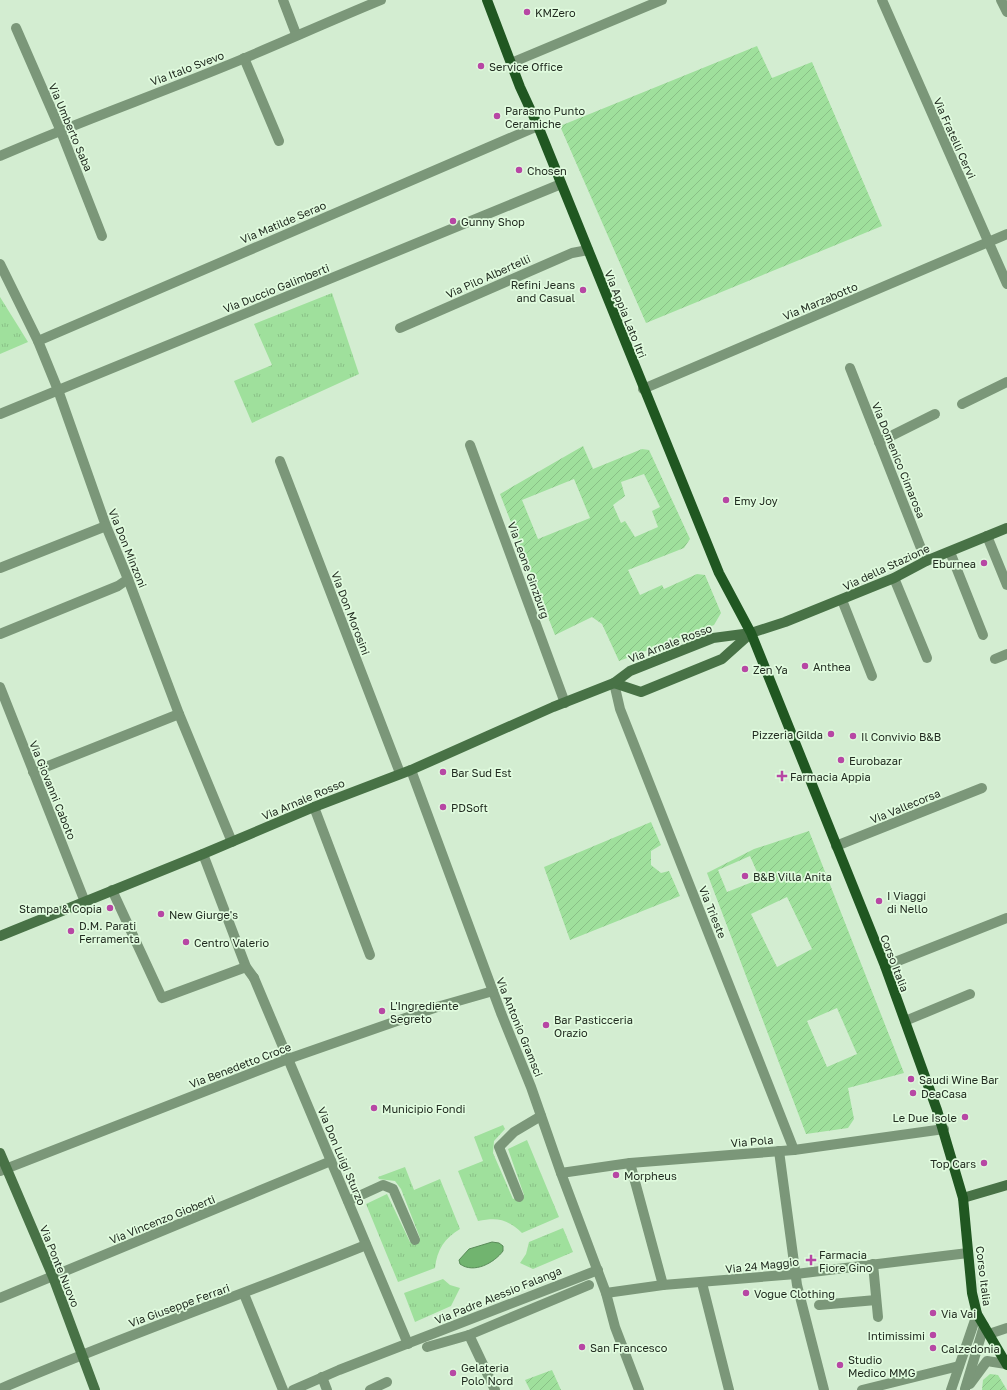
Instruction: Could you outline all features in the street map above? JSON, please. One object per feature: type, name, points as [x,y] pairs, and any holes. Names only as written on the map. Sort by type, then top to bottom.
[{"type":"main road","name":"Via Appia Lato Itri","points":[[487,0],[520,88],[538,126],[643,389],[719,573],[751,633]]},
{"type":"main road","name":"Corso Italia","points":[[751,633],[885,966],[944,1129],[963,1198],[968,1253],[977,1314],[1007,1365]]},
{"type":"street","points":[[283,0],[296,34]]},
{"type":"street","name":"Via Italo Svevo","points":[[0,156],[60,129],[244,58],[296,34],[381,0]]},
{"type":"street","points":[[511,63],[662,0]]},
{"type":"street","name":"Via Fratelli Cervi","points":[[882,0],[1007,284]]},
{"type":"street","points":[[1001,0],[1007,12]]},
{"type":"street","name":"Via Umberto Saba","points":[[16,28],[60,129],[102,236]]},
{"type":"street","points":[[244,58],[279,141]]},
{"type":"street","name":"Via Matilde Serao","points":[[38,341],[538,126]]},
{"type":"street","name":"Via Duccio Galimberti","points":[[0,414],[561,184]]},
{"type":"street","name":"Via Marzabotto","points":[[643,389],[1007,234]]},
{"type":"street","name":"Via Pilo Albertelli","points":[[400,328],[572,253],[588,250]]},
{"type":"street","name":"Via Don Minzoni","points":[[0,264],[38,341],[58,390],[106,526],[128,579],[179,714],[232,842]]},
{"type":"street","name":"Via Domenico Cimarosa","points":[[850,368],[926,561]]},
{"type":"street","points":[[962,404],[1007,382]]},
{"type":"street","points":[[879,442],[935,414]]},
{"type":"street","name":"Via Leone Ginzburg","points":[[470,445],[565,703]]},
{"type":"street","name":"Via Don Morosini","points":[[280,461],[400,773]]},
{"type":"street","points":[[0,568],[106,526]]},
{"type":"street","name":"Via della Stazione","points":[[751,633],[785,622],[842,600],[894,578],[926,561],[1007,528]]},
{"type":"street","points":[[987,536],[1007,585]]},
{"type":"street","points":[[950,552],[983,636]]},
{"type":"street","points":[[894,578],[927,658]]},
{"type":"street","points":[[0,634],[118,586],[128,579]]},
{"type":"street","points":[[842,600],[872,676]]},
{"type":"street","points":[[614,682],[641,692],[722,659],[751,633]]},
{"type":"street","name":"Via Arnale Rosso","points":[[0,936],[203,854],[314,807],[400,773],[412,770],[614,682],[630,671],[713,638],[751,633]]},
{"type":"street","points":[[995,659],[1007,654]]},
{"type":"street","name":"Via Trieste","points":[[614,682],[620,709],[794,1150]]},
{"type":"street","name":"Via Giovanni Caboto","points":[[0,687],[85,902]]},
{"type":"street","points":[[33,772],[179,714]]},
{"type":"street","name":"Via Antonio Gramsci","points":[[412,770],[598,1270],[616,1327],[639,1390]]},
{"type":"street","name":"Via Vallecorsa","points":[[836,846],[982,788]]},
{"type":"street","points":[[314,807],[370,955]]},
{"type":"street","name":"Via Don Luigi Sturzo","points":[[203,854],[246,967],[254,978],[408,1344]]},
{"type":"street","points":[[112,890],[162,998],[246,967]]},
{"type":"street","points":[[885,966],[1007,918]]},
{"type":"street","name":"Via Benedetto Croce","points":[[3,1170],[288,1059],[437,1007],[493,991]]},
{"type":"street","points":[[905,1021],[970,994]]},
{"type":"street","points":[[519,1197],[499,1147],[514,1132],[541,1116]]},
{"type":"street","name":"Via Pola","points":[[561,1173],[630,1163],[794,1150],[944,1129]]},
{"type":"street","points":[[779,1151],[797,1285],[824,1390]]},
{"type":"street","name":"Via Ponte Nuovo","points":[[0,1153],[3,1170],[53,1277],[95,1390]]},
{"type":"street","name":"Via Vincenzo Gioberti","points":[[0,1298],[332,1162]]},
{"type":"street","points":[[630,1163],[663,1285]]},
{"type":"street","points":[[348,1200],[383,1185],[392,1189],[415,1240]]},
{"type":"street","points":[[963,1198],[1007,1185]]},
{"type":"street","name":"Via Giuseppe Ferrari","points":[[0,1388],[82,1353],[244,1294],[366,1245]]},
{"type":"street","name":"Via 24 Maggio","points":[[606,1293],[663,1285],[702,1283],[796,1274],[968,1253]]},
{"type":"street","points":[[873,1264],[878,1317]]},
{"type":"street","name":"Via Padre Alessio Falanga","points":[[293,1390],[322,1377],[598,1270]]},
{"type":"street","points":[[702,1283],[729,1390]]},
{"type":"street","points":[[427,1346],[469,1335],[588,1285]]},
{"type":"street","points":[[244,1294],[283,1390]]},
{"type":"street","points":[[819,1305],[876,1300]]},
{"type":"street","name":"Corso Italia","points":[[951,1390],[977,1314]]},
{"type":"street","points":[[965,1390],[986,1330],[1007,1328]]},
{"type":"street","points":[[469,1335],[495,1390]]},
{"type":"street","points":[[965,1390],[988,1361],[1007,1365]]},
{"type":"street","points":[[862,1390],[958,1366]]},
{"type":"street","points":[[322,1377],[327,1390]]},
{"type":"street","points":[[370,1390],[386,1382]]},
{"type":"green space","points":[[757,46],[772,78],[812,62],[882,226],[646,323],[560,126]]},
{"type":"green space","points":[[332,293],[359,374],[252,423],[234,381],[272,365],[254,324]]},
{"type":"green space","points":[[0,297],[28,342],[0,354]]},
{"type":"green space","points":[[583,446],[593,469],[642,449],[649,450],[690,539],[684,548],[628,570],[640,595],[662,585],[664,589],[697,574],[705,575],[721,613],[714,625],[619,661],[602,624],[592,617],[555,635],[500,494]],"holes":[[[644,474],[660,507],[652,511],[658,527],[635,537],[625,521],[621,523],[613,505],[625,496],[621,482]],[[574,479],[590,518],[538,539],[522,500]]]},
{"type":"green space","points":[[651,822],[661,845],[651,851],[651,865],[661,873],[669,871],[680,896],[570,940],[544,867]]},
{"type":"green space","points":[[809,831],[904,1073],[848,1088],[854,1119],[848,1128],[806,1134],[707,873],[754,849]],"holes":[[[750,856],[760,879],[727,892],[718,870]],[[787,897],[812,949],[777,967],[751,914]],[[837,1008],[857,1054],[827,1067],[807,1021]]]},
{"type":"green space","points":[[503,1125],[505,1129],[494,1141],[493,1153],[513,1199],[524,1195],[508,1149],[527,1140],[559,1217],[522,1233],[512,1225],[502,1220],[491,1219],[478,1221],[458,1171],[483,1161],[474,1137]]},
{"type":"green space","points":[[405,1167],[414,1190],[440,1179],[460,1229],[446,1240],[438,1255],[435,1268],[398,1282],[366,1204],[387,1194],[410,1242],[420,1238],[401,1189],[395,1181],[379,1179],[378,1177]]},
{"type":"green space","points":[[563,1228],[573,1252],[533,1269],[520,1263],[526,1254],[529,1242]]},
{"type":"green space","points":[[443,1279],[450,1285],[460,1288],[451,1306],[415,1322],[404,1293]]},
{"type":"green space","points":[[552,1370],[561,1390],[530,1390],[525,1380]]},
{"type":"green space","points":[[990,1374],[998,1375],[1007,1390],[982,1390],[983,1380]]},
{"type":"shaded area","points":[[492,1242],[499,1243],[503,1246],[503,1251],[494,1260],[483,1266],[471,1268],[460,1264],[459,1260],[469,1249]]},
{"type":"place","name":"KMZero","points":[[527,12]]},
{"type":"place","name":"Service Office","points":[[481,66]]},
{"type":"place","name":"Parasmo Punto Ceramiche","points":[[497,116]]},
{"type":"place","name":"Chosen","points":[[519,170]]},
{"type":"place","name":"Gunny Shop","points":[[453,221]]},
{"type":"place","name":"Refini Jeans and Casual","points":[[583,290]]},
{"type":"place","name":"Emy Joy","points":[[726,500]]},
{"type":"place","name":"Eburnea","points":[[984,563]]},
{"type":"place","name":"Anthea","points":[[805,666]]},
{"type":"place","name":"Zen Ya","points":[[745,669]]},
{"type":"place","name":"Pizzeria Gilda","points":[[831,734]]},
{"type":"place","name":"Il Convivio B&B","points":[[853,736]]},
{"type":"place","name":"Eurobazar","points":[[841,760]]},
{"type":"place","name":"Bar Sud Est","points":[[443,772]]},
{"type":"place","name":"Farmacia Appia","points":[[782,776]]},
{"type":"place","name":"PDSoft","points":[[443,807]]},
{"type":"place","name":"B&B Villa Anita","points":[[745,876]]},
{"type":"place","name":"I Viaggi di Nello","points":[[879,901]]},
{"type":"place","name":"Stampa & Copia","points":[[110,908]]},
{"type":"place","name":"New Giurge's","points":[[161,914]]},
{"type":"place","name":"D.M. Parati Ferramenta","points":[[71,931]]},
{"type":"place","name":"Centro Valerio","points":[[186,942]]},
{"type":"place","name":"L'Ingrediente Segreto","points":[[382,1011]]},
{"type":"place","name":"Bar Pasticceria Orazio","points":[[546,1025]]},
{"type":"place","name":"Saudi Wine Bar","points":[[911,1079]]},
{"type":"place","name":"DeaCasa","points":[[913,1093]]},
{"type":"place","name":"Municipio Fondi","points":[[374,1108]]},
{"type":"place","name":"Le Due Isole","points":[[965,1117]]},
{"type":"place","name":"Top Cars","points":[[984,1163]]},
{"type":"place","name":"Morpheus","points":[[616,1175]]},
{"type":"place","name":"Farmacia Fiore Gino","points":[[811,1260]]},
{"type":"place","name":"Vogue Clothing","points":[[746,1293]]},
{"type":"place","name":"Via Vai","points":[[933,1313]]},
{"type":"place","name":"Intimissimi","points":[[933,1335]]},
{"type":"place","name":"San Francesco","points":[[582,1347]]},
{"type":"place","name":"Calzedonia","points":[[933,1348]]},
{"type":"place","name":"Studio Medico MMG","points":[[840,1365]]},
{"type":"place","name":"Gelateria Polo Nord","points":[[453,1373]]}]
